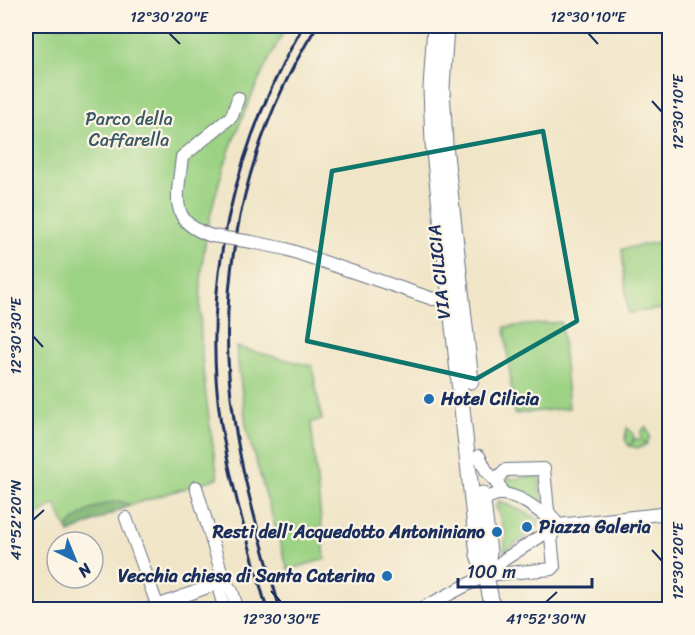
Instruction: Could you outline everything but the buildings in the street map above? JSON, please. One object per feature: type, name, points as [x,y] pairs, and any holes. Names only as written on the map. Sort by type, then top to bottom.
[{"type":"main road","name":"VIA CILICIA","points":[[435,26],[431,88],[433,143],[450,296],[480,506]]},
{"type":"main road","name":"VIA CILICIA","points":[[446,26],[442,88],[445,145],[478,456],[480,506]]},
{"type":"main road","points":[[480,506],[478,555],[486,574],[493,609]]},
{"type":"street","points":[[238,98],[232,116],[182,158],[177,201],[180,215],[192,229],[212,236],[286,249],[433,299],[450,296]]},
{"type":"street","points":[[478,456],[497,484],[511,496],[535,508],[558,525]]},
{"type":"street","points":[[497,484],[500,475],[505,470],[544,469],[548,511],[558,525]]},
{"type":"street","points":[[196,487],[224,582],[232,591],[238,609]]},
{"type":"street","points":[[480,506],[501,494],[511,496]]},
{"type":"street","points":[[420,609],[486,574],[558,525],[669,513]]},
{"type":"street","points":[[126,518],[154,608],[224,582]]},
{"type":"street","points":[[486,574],[552,569],[554,567],[551,537],[558,525]]},
{"type":"street","points":[[224,582],[220,594],[225,609]]},
{"type":"highlighted area","points":[[543,131],[577,321],[476,379],[307,341],[332,171]]},
{"type":"green space","name":"Parco della Caffarella","points":[[26,26],[287,26],[260,78],[235,135],[216,193],[204,251],[201,279],[201,336],[209,422],[218,478],[130,505],[76,530],[68,530],[55,504],[26,523]]},
{"type":"green space","points":[[669,240],[669,308],[628,313],[622,249]]},
{"type":"green space","points":[[561,322],[569,408],[514,414],[505,327]]},
{"type":"green space","points":[[236,347],[312,366],[322,420],[311,422],[325,559],[288,570],[247,431]]},
{"type":"green space","points":[[646,426],[650,437],[647,443],[643,441],[647,444],[639,448],[629,446],[625,439],[627,428],[633,433],[634,439],[630,445],[635,439],[641,439],[641,432]]},
{"type":"green space","points":[[535,470],[542,483],[539,484],[539,491],[543,491],[542,505],[540,501],[502,485],[502,479],[508,473],[510,479],[535,476]]},
{"type":"green space","points":[[120,501],[130,505],[76,530],[68,530],[67,528],[79,517],[105,504]]},
{"type":"green space","points":[[499,501],[539,519],[538,527],[504,552],[506,535],[496,506]]},
{"type":"railway","points":[[267,610],[241,517],[225,448],[216,372],[215,320],[228,218],[241,168],[258,120],[303,26]]},
{"type":"railway","points":[[280,610],[254,515],[238,443],[229,368],[228,317],[232,266],[240,215],[253,165],[270,117],[292,70],[317,26]]},
{"type":"place","name":"Hotel Cilicia","points":[[429,399]]},
{"type":"place","name":"Piazza Galeria","points":[[527,527]]},
{"type":"place","name":"Resti dell'Acquedotto Antoniniano","points":[[497,532]]},
{"type":"place","name":"Vecchia chiesa di Santa Caterina","points":[[387,576]]}]
